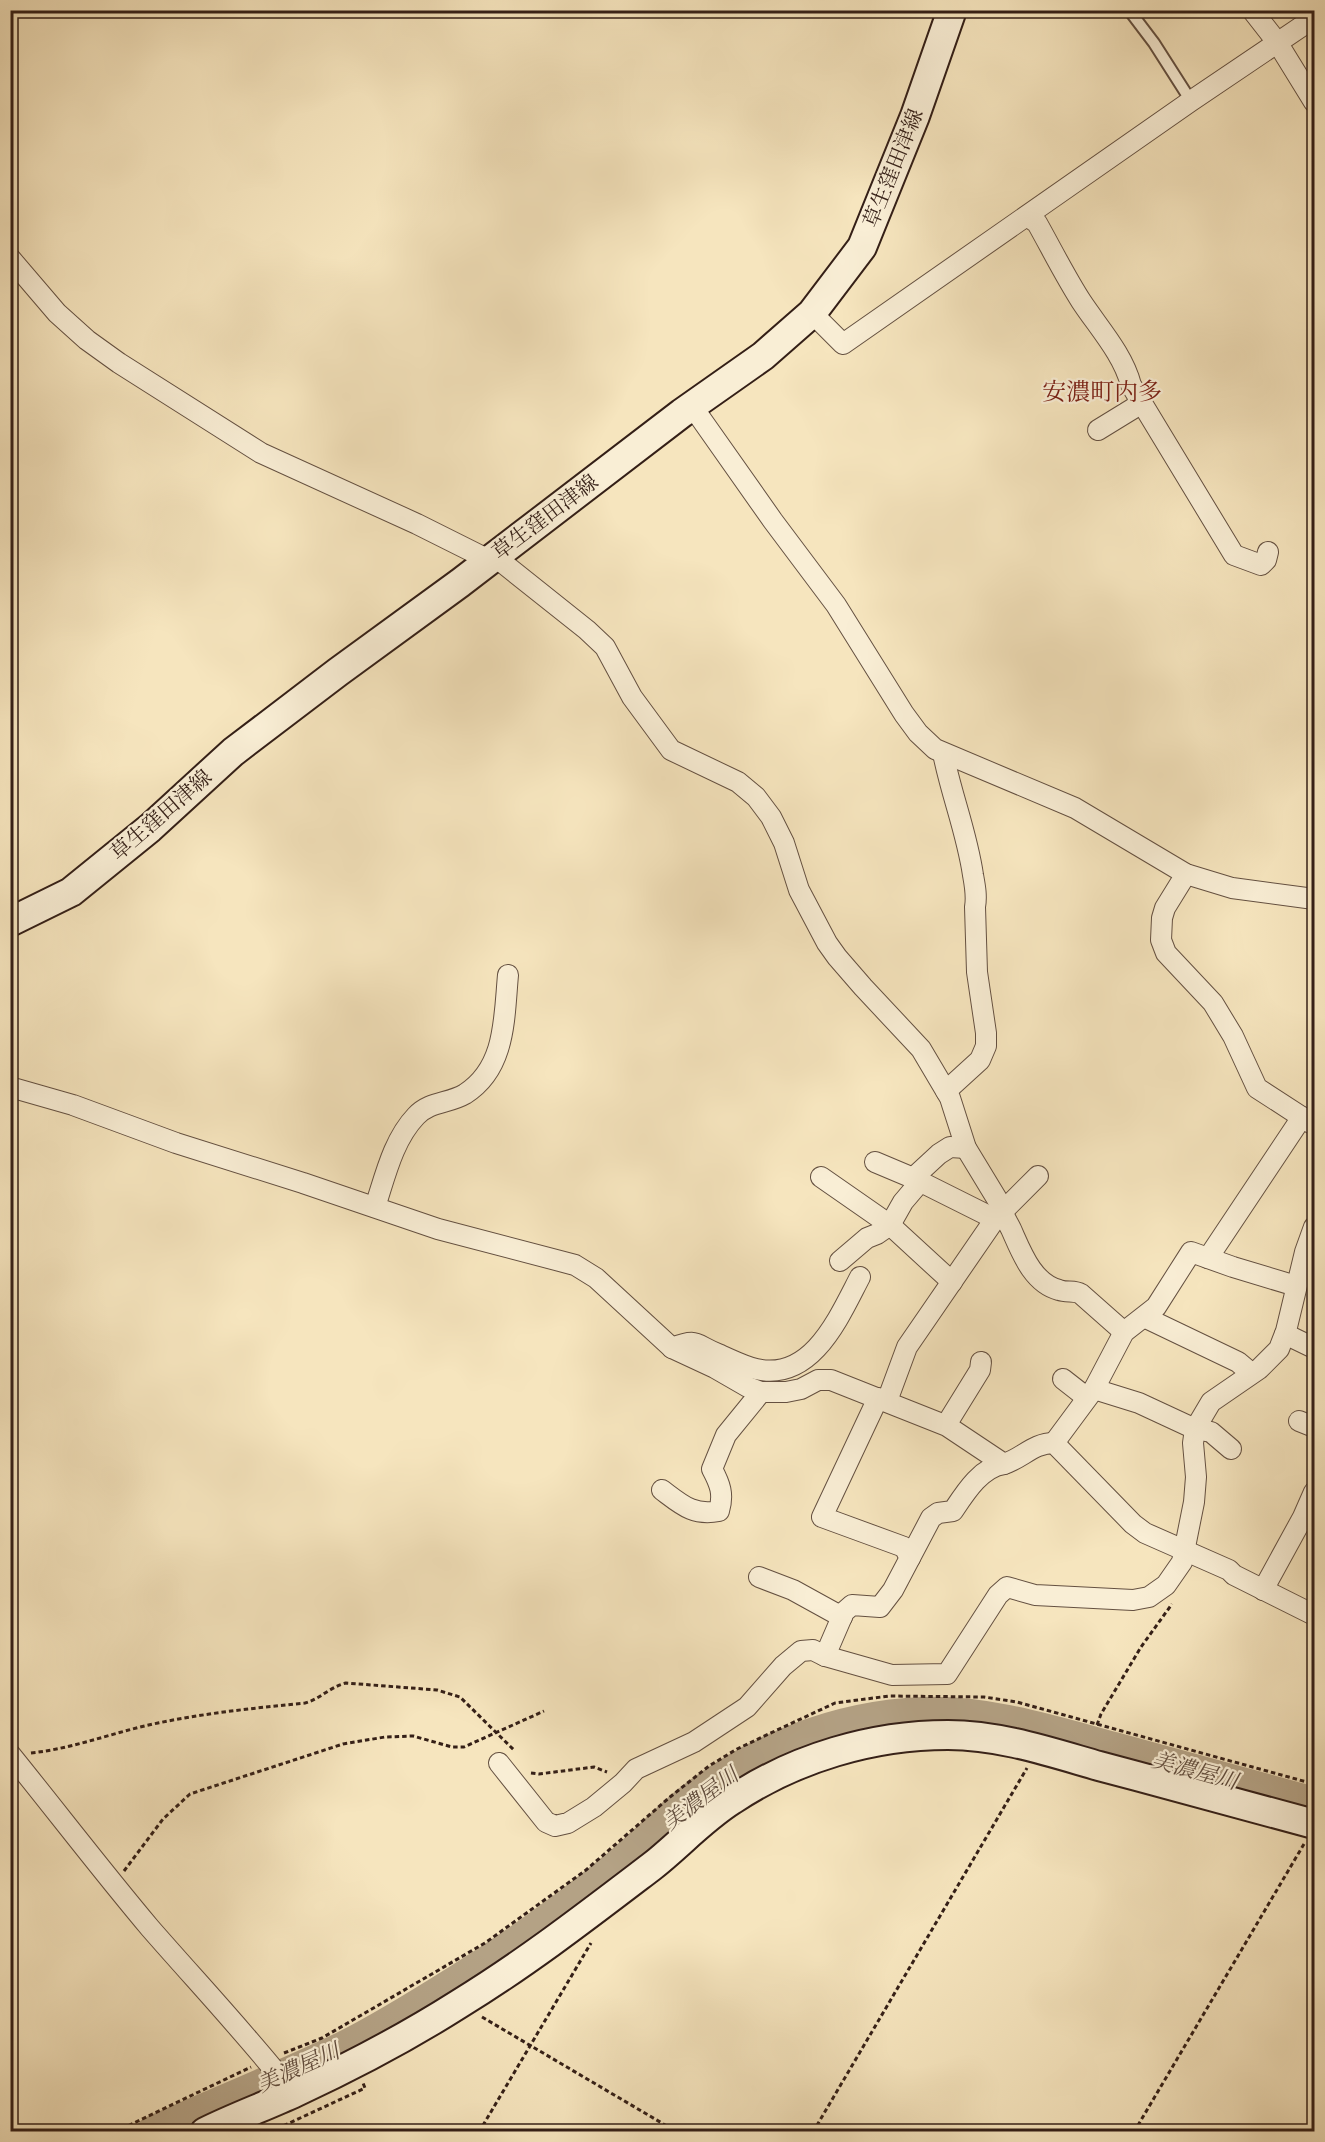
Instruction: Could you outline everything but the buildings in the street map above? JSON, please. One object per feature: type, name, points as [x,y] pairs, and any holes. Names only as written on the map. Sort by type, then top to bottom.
[{"type":"main road","name":"草生窪田津線","points":[[10,922],[71,892],[150,828],[233,752],[692,406],[764,356],[812,313],[862,247],[915,116],[952,10]]},
{"type":"main road","points":[[205,2132],[290,2089],[401,2039],[535,1955],[663,1857],[706,1819],[732,1800],[764,1781],[847,1748],[930,1736],[981,1737],[1008,1741],[1311,1830]]},
{"type":"street","points":[[1252,10],[1277,42],[1314,102]]},
{"type":"street","points":[[812,313],[843,344],[1314,18]]},
{"type":"street","points":[[1027,216],[1037,223],[1080,300],[1115,350],[1142,403],[1234,555],[1261,565],[1269,552]]},
{"type":"street","points":[[10,258],[57,313],[119,363],[261,453],[491,558],[587,630],[605,647],[632,697],[671,750],[738,782],[756,797],[771,817],[784,843],[799,890],[827,943],[863,987],[921,1049],[946,1091],[966,1148],[1000,1204],[999,1217],[1022,1256],[1046,1284],[1059,1291],[1075,1291],[1082,1294],[1124,1332]]},
{"type":"street","points":[[1098,430],[1142,403]]},
{"type":"street","points":[[692,406],[836,605],[904,714],[918,733],[935,749],[1075,808],[1186,874],[1232,888],[1314,899]]},
{"type":"street","points":[[943,753],[947,777],[968,846],[973,871],[977,898],[975,907],[977,972],[986,1033],[986,1047],[980,1060],[946,1091]]},
{"type":"street","points":[[1186,874],[1165,908],[1162,918],[1161,940],[1166,953],[1213,1003],[1233,1036],[1257,1088],[1308,1121],[1208,1258]]},
{"type":"street","points":[[375,1207],[397,1144],[415,1117],[426,1107],[463,1095],[483,1080],[496,1057],[502,1038],[508,975]]},
{"type":"street","points":[[10,1087],[73,1105],[176,1143],[438,1229],[575,1265],[596,1278],[672,1348],[715,1368],[748,1387],[761,1392],[786,1392],[801,1389],[818,1380],[831,1380],[946,1425],[1004,1464]]},
{"type":"street","points":[[840,1261],[867,1238],[890,1225],[916,1180],[939,1154],[950,1148],[966,1148]]},
{"type":"street","points":[[875,1162],[999,1217]]},
{"type":"street","points":[[909,1558],[904,1547],[822,1517],[907,1347],[999,1217],[1038,1176]]},
{"type":"street","points":[[821,1177],[890,1225],[952,1281]]},
{"type":"street","points":[[499,1763],[546,1822],[555,1826],[568,1823],[594,1807],[636,1769],[694,1742],[747,1707],[783,1666],[801,1651],[813,1650],[825,1656],[892,1675],[947,1674],[998,1595],[1007,1587],[1035,1595],[1140,1599],[1149,1597],[1166,1586],[1182,1562],[1185,1551],[1196,1490],[1193,1443],[1195,1429],[1211,1402],[1259,1369],[1279,1349],[1314,1227]]},
{"type":"street","points":[[1054,1443],[1090,1393],[1124,1332],[1156,1307],[1191,1252],[1296,1286]]},
{"type":"street","points":[[672,1348],[688,1341],[695,1341],[710,1351],[759,1370],[790,1369],[798,1365],[833,1330],[860,1277]]},
{"type":"street","points":[[1144,1317],[1238,1362],[1251,1373]]},
{"type":"street","points":[[1285,1334],[1314,1348]]},
{"type":"street","points":[[946,1425],[980,1370],[981,1362]]},
{"type":"street","points":[[1063,1379],[1090,1393],[1139,1403],[1195,1429],[1211,1432],[1231,1449]]},
{"type":"street","points":[[662,1490],[693,1511],[707,1513],[719,1511],[723,1498],[720,1484],[712,1469],[726,1435],[761,1392]]},
{"type":"street","points":[[825,1656],[844,1612],[852,1605],[880,1607],[893,1590],[931,1518],[938,1513],[952,1511],[968,1489],[985,1473],[997,1465],[1011,1462],[1042,1443],[1054,1443],[1133,1524],[1145,1533],[1229,1570],[1234,1575],[1314,1615]]},
{"type":"street","points":[[1263,1590],[1309,1520],[1314,1492]]},
{"type":"street","points":[[759,1577],[793,1590],[842,1617]]},
{"type":"street","points":[[11,1755],[114,1884],[290,2089]]},
{"type":"lane","points":[[1129,10],[1154,43],[1191,101]]},
{"type":"path","points":[[1097,1725],[1101,1714],[1141,1647],[1174,1602]]},
{"type":"path","points":[[11,1755],[89,1742],[155,1724],[224,1711],[315,1700],[333,1686],[346,1683],[437,1690],[460,1697],[512,1746],[517,1755]]},
{"type":"path","points":[[114,1884],[163,1819],[190,1794],[343,1744],[385,1737],[413,1736],[452,1747],[464,1747],[544,1711]]},
{"type":"path","points":[[813,2132],[1037,1749]]},
{"type":"path","points":[[530,1773],[539,1774],[594,1767],[624,1782]]},
{"type":"path","points":[[1134,2132],[1311,1830]]},
{"type":"path","points":[[479,2132],[597,1934]]},
{"type":"path","points":[[459,2004],[677,2132]]},
{"type":"waterway","name":"美濃屋川","points":[[152,2132],[319,2059],[402,2015],[480,1966],[557,1913],[595,1884],[685,1804],[711,1785],[738,1767],[767,1752],[828,1729],[891,1716],[923,1713],[972,1715],[1020,1723],[1067,1735],[1314,1803]]},
{"type":"district","name":"安濃町内多","points":[[1102,392]]}]
